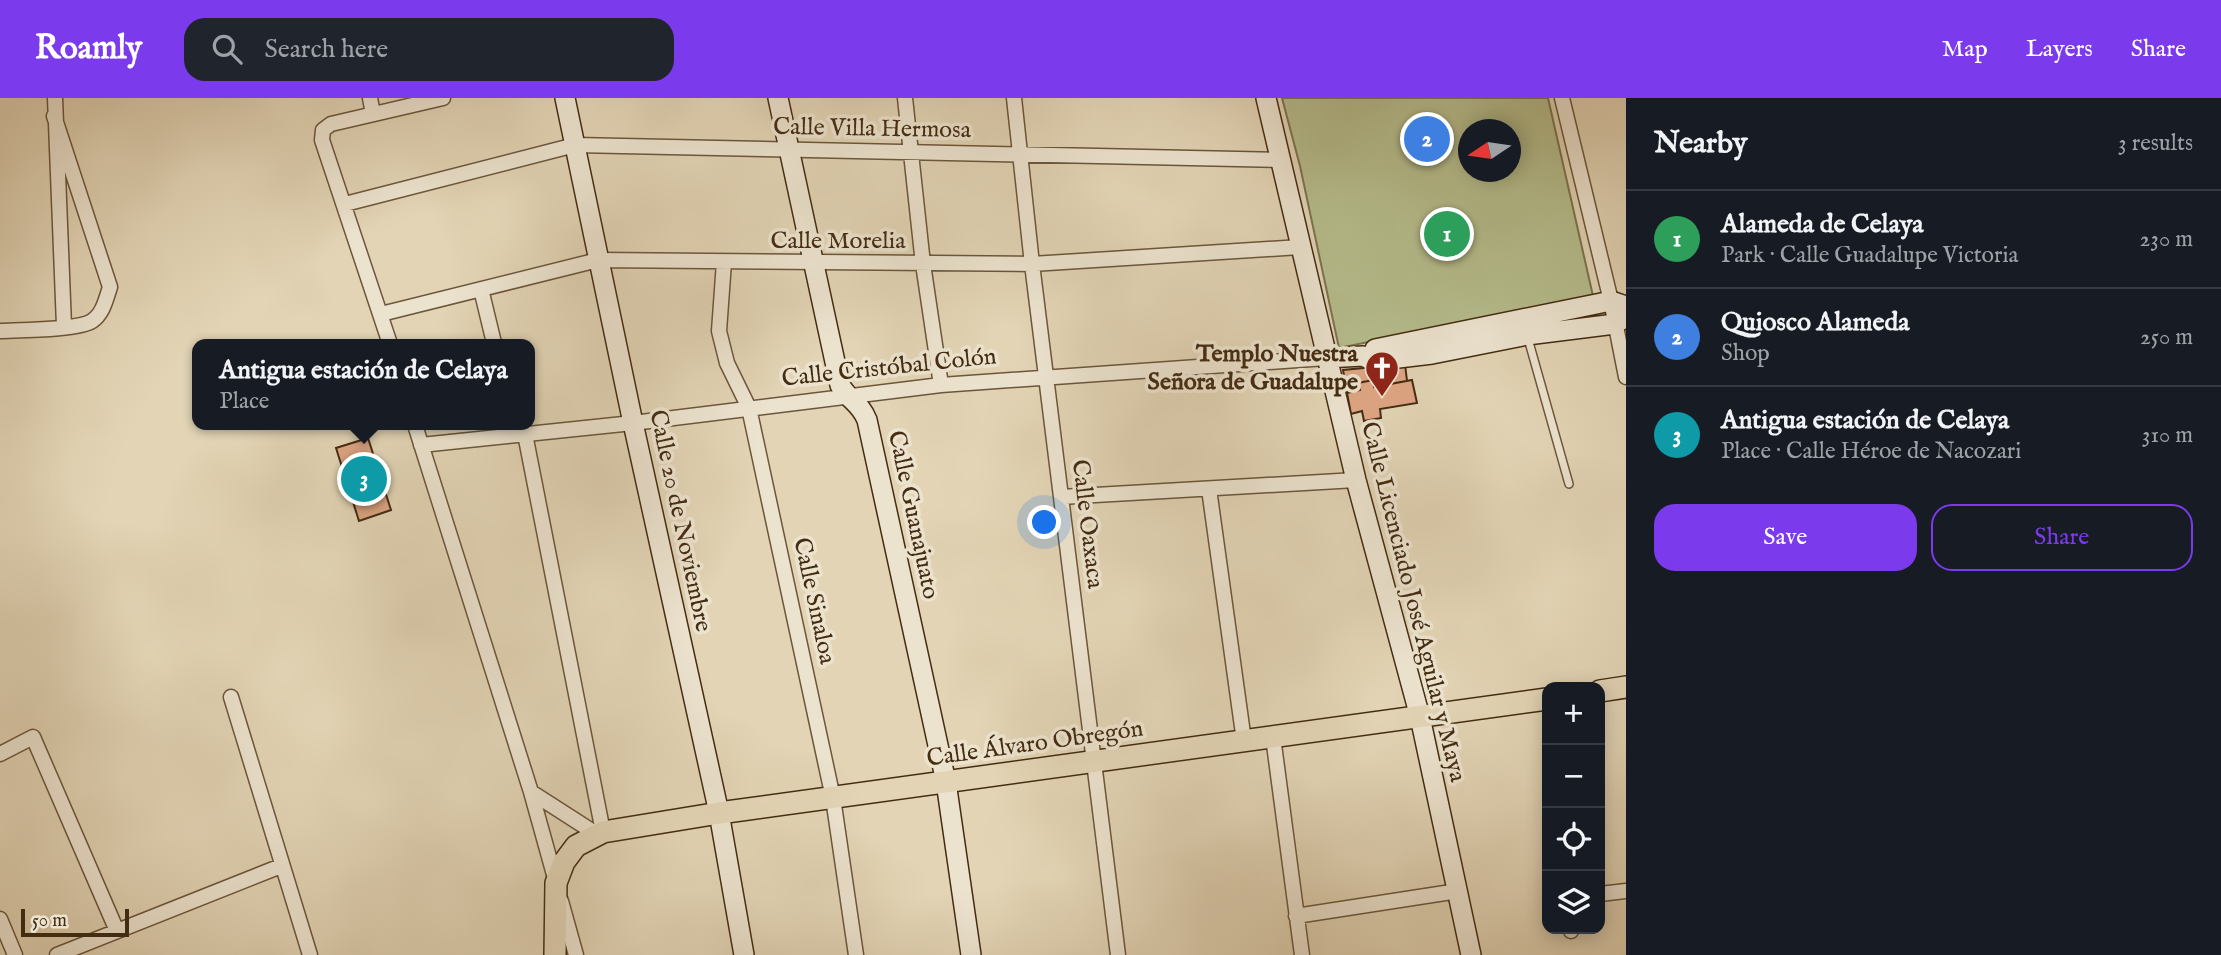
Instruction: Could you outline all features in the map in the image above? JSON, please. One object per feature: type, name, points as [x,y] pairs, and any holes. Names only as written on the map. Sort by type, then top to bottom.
[{"type":"main road","points":[[1605,690],[1626,687]]},
{"type":"main road","name":"Calle Álvaro Obregón","points":[[556,883],[564,862],[576,846],[601,833],[719,813],[1542,700]]},
{"type":"main road","points":[[555,955],[556,883]]},
{"type":"street","points":[[55,98],[64,327]]},
{"type":"street","points":[[370,98],[373,114]]},
{"type":"street","points":[[388,339],[322,140],[323,130],[331,124],[443,98]]},
{"type":"street","name":"Calle 20 de Noviembre","points":[[565,98],[719,813],[744,955]]},
{"type":"street","name":"Calle Guanajuato","points":[[778,98],[840,385],[846,396],[862,408],[867,420],[946,782],[971,955]]},
{"type":"street","points":[[905,98],[923,264],[941,384]]},
{"type":"street","name":"Calle Oaxaca","points":[[1014,98],[1031,264],[1118,955]]},
{"type":"street","name":"Calle Licenciado José Aguilar y Maya","points":[[1266,98],[1356,480],[1420,717],[1471,955]]},
{"type":"street","points":[[1562,98],[1619,304],[1626,377]]},
{"type":"street","points":[[0,331],[64,327],[92,321],[102,309],[110,288],[54,116]]},
{"type":"street","name":"Calle Villa Hermosa","points":[[345,204],[575,145],[1281,160]]},
{"type":"street","name":"Calle Morelia","points":[[381,314],[598,260],[1031,264],[1300,247]]},
{"type":"street","name":"Calle Sinaloa","points":[[724,262],[719,331],[727,363],[749,408],[833,798],[856,955]]},
{"type":"street","points":[[481,289],[493,339]]},
{"type":"street","points":[[1619,304],[1371,350],[1363,356],[1373,361],[1432,354],[1527,335],[1621,321]]},
{"type":"street","name":"Calle Cristóbal Colón","points":[[421,445],[633,423],[941,384],[1363,356]]},
{"type":"street","points":[[416,430],[531,792],[576,955]]},
{"type":"street","points":[[525,434],[601,833]]},
{"type":"street","points":[[1061,497],[1356,480]]},
{"type":"street","points":[[1209,489],[1244,741]]},
{"type":"street","points":[[232,697],[310,955]]},
{"type":"street","points":[[0,754],[33,737],[117,931]]},
{"type":"street","points":[[1273,737],[1302,955]]},
{"type":"street","points":[[531,792],[601,833]]},
{"type":"street","points":[[57,955],[281,866]]},
{"type":"street","points":[[1297,916],[1458,891]]},
{"type":"street","points":[[1605,893],[1626,891]]},
{"type":"street","points":[[0,919],[15,955]]},
{"type":"lane","points":[[1527,335],[1569,484]]},
{"type":"green space","points":[[1282,98],[1548,98],[1593,296],[1339,348],[1300,166]]},
{"type":"building","points":[[1427,124],[1438,128],[1442,139],[1438,150],[1427,154],[1416,150],[1412,139],[1416,128]]},
{"type":"building","points":[[1405,364],[1407,381],[1374,387],[1373,380],[1358,383],[1360,390],[1347,393],[1343,370]]},
{"type":"building","name":"Templo Nuestra Señora de Guadalupe","points":[[1373,380],[1374,387],[1412,380],[1417,403],[1380,409],[1381,418],[1364,421],[1362,411],[1351,414],[1347,393],[1360,390],[1358,383]]},
{"type":"building","points":[[368,438],[391,510],[359,521],[336,448]]},
{"type":"place","name":"Quiosco Alameda","points":[[1427,139]]},
{"type":"place","name":"Alameda de Celaya","points":[[1447,234]]},
{"type":"place","name":"Templo Nuestra Señora de Guadalupe","points":[[1382,398]]},
{"type":"place","name":"Antigua estación de Celaya","points":[[364,479]]}]
